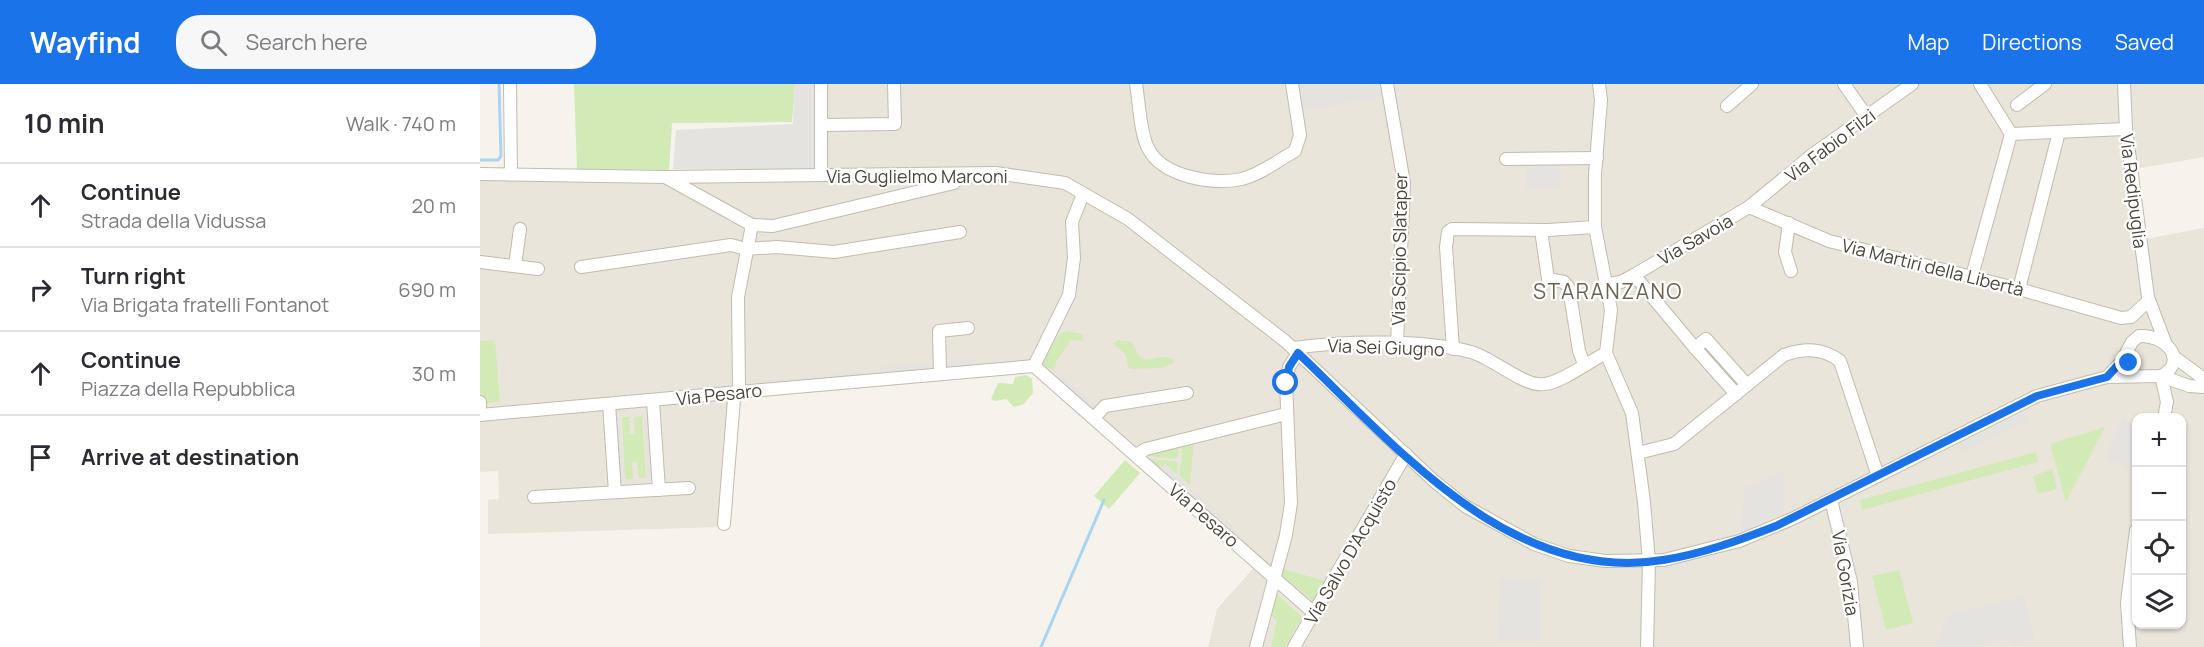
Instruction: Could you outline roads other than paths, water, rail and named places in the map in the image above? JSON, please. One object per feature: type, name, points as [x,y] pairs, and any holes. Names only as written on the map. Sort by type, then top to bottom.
[{"type":"street","points":[[510,84],[511,174]]},
{"type":"street","points":[[821,84],[821,175]]},
{"type":"street","points":[[821,125],[895,124],[894,84]]},
{"type":"street","points":[[1136,84],[1147,147],[1159,162],[1175,174],[1242,179],[1295,150],[1300,135],[1292,84]]},
{"type":"street","name":"Via Scipio Slataper","points":[[1388,84],[1404,183],[1397,344]]},
{"type":"street","points":[[1599,84],[1601,100],[1595,227],[1608,284],[1611,310],[1606,353],[1632,413],[1638,453],[1649,562],[1647,647]]},
{"type":"street","points":[[1727,106],[1752,84]]},
{"type":"street","points":[[1844,84],[1867,117]]},
{"type":"street","name":"Via Fabio Filzi","points":[[1749,207],[1812,155],[1912,84]]},
{"type":"street","points":[[1972,276],[2011,134],[1980,84]]},
{"type":"street","points":[[2017,105],[2045,84]]},
{"type":"street","name":"Via Redipuglia","points":[[2124,84],[2126,129],[2147,300],[2147,325],[2140,336]]},
{"type":"street","points":[[2011,134],[2126,129]]},
{"type":"street","points":[[2019,289],[2059,132]]},
{"type":"street","points":[[1506,159],[1597,158]]},
{"type":"street","name":"Via Guglielmo Marconi","points":[[480,174],[666,177],[996,173],[1065,183],[1128,219],[1295,351],[1465,506],[1534,544],[1569,556],[1605,561],[1649,562],[1739,541],[1831,500],[2037,396],[2107,377],[2150,376]]},
{"type":"street","points":[[666,177],[752,225],[773,226],[954,183],[959,174]]},
{"type":"street","points":[[1034,366],[1070,295],[1074,258],[1072,222],[1083,194]]},
{"type":"street","name":"Via Martiri della Libertà","points":[[1749,207],[1829,241],[1972,276],[2121,318],[2139,331],[2140,336]]},
{"type":"street","name":"Via Savoia","points":[[1608,284],[1621,282],[1634,275],[1689,240],[1749,207]]},
{"type":"street","points":[[1789,224],[1785,252],[1791,271]]},
{"type":"street","points":[[724,524],[734,399],[737,392],[740,358],[738,297],[752,225]]},
{"type":"street","points":[[1453,349],[1446,247],[1452,228],[1541,230],[1595,227]]},
{"type":"street","points":[[515,266],[520,229]]},
{"type":"street","points":[[1541,230],[1548,279],[1564,282],[1569,288],[1579,351],[1584,364]]},
{"type":"street","points":[[581,267],[731,245],[746,249],[777,247],[834,252],[960,232]]},
{"type":"street","points":[[480,262],[538,269]]},
{"type":"street","points":[[1634,275],[1736,394]]},
{"type":"street","points":[[2121,318],[2132,317],[2147,300]]},
{"type":"street","name":"Via Redipuglia","points":[[2147,300],[2165,342]]},
{"type":"street","points":[[940,373],[939,331],[968,328]]},
{"type":"street","points":[[2107,377],[2127,355],[2132,342],[2140,336],[2158,338],[2165,342],[2173,356],[2204,379]]},
{"type":"street","points":[[1695,348],[1706,339],[1747,385]]},
{"type":"street","name":"Via Sei Giugno","points":[[1295,351],[1318,345],[1397,344],[1453,349],[1490,358],[1534,384],[1546,384],[1606,353]]},
{"type":"street","points":[[1256,647],[1275,578],[1291,503],[1286,414],[1288,370],[1295,351]]},
{"type":"street","points":[[1638,453],[1674,444],[1784,355],[1798,351],[1826,351],[1840,361],[1878,476]]},
{"type":"street","points":[[2127,355],[2132,370],[2189,386],[2204,387]]},
{"type":"street","points":[[2150,376],[2170,368],[2173,356]]},
{"type":"street","name":"Via Pesaro","points":[[480,409],[499,413],[719,396],[737,392],[1034,366],[1314,613]]},
{"type":"street","points":[[2150,376],[2165,410]]},
{"type":"street","points":[[2165,410],[2175,390],[2189,386]]},
{"type":"street","points":[[1094,418],[1105,406],[1187,393]]},
{"type":"street","points":[[653,401],[659,490]]},
{"type":"street","points":[[609,404],[615,492]]},
{"type":"street","points":[[1136,455],[1146,448],[1286,414]]},
{"type":"street","name":"Via Salvo D'Acquisto","points":[[1294,647],[1406,454]]},
{"type":"street","points":[[534,497],[689,488]]},
{"type":"street","name":"Via Gorizia","points":[[1831,500],[1851,582],[1857,647]]},
{"type":"street","points":[[2130,647],[2127,603],[2132,562]]},
{"type":"waterway","points":[[480,160],[498,160],[501,156],[499,84]]},
{"type":"waterway","points":[[1041,647],[1104,500]]},
{"type":"district","name":"STARANZANO","points":[[1608,291]]}]
